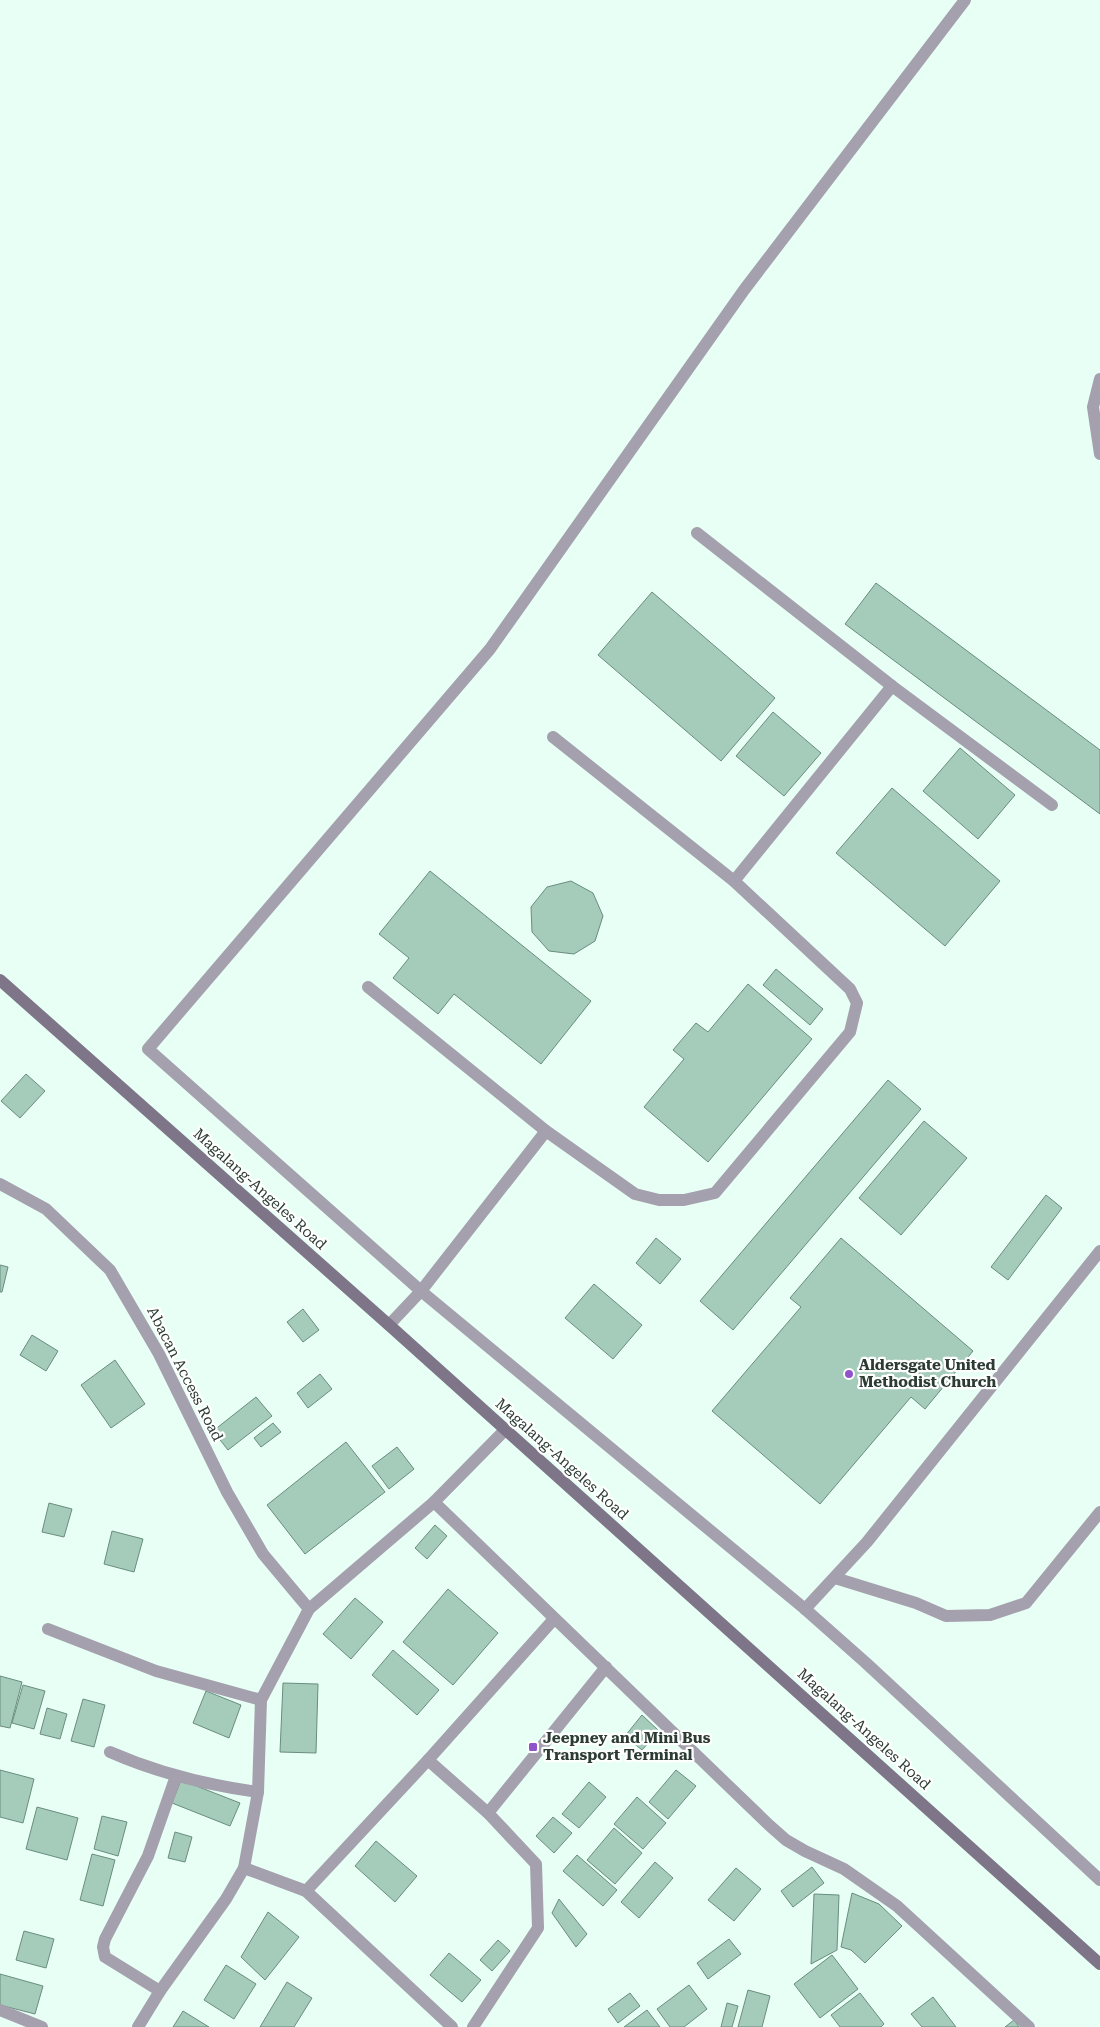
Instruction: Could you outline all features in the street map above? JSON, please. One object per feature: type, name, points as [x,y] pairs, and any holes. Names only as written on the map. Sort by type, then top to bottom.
[{"type":"main road","name":"Magalang-Angeles Road","points":[[0,980],[1100,1964]]},
{"type":"street","points":[[965,0],[744,290],[490,649],[148,1050],[421,1291],[805,1610],[873,1670],[1100,1880]]},
{"type":"street","points":[[1100,379],[1093,407],[1100,454]]},
{"type":"street","points":[[697,533],[892,686],[1052,805]]},
{"type":"street","points":[[734,881],[892,686]]},
{"type":"street","points":[[368,986],[546,1131],[635,1194],[659,1200],[684,1200],[714,1194],[850,1032],[857,1003],[850,989],[734,881],[553,737]]},
{"type":"street","points":[[389,1326],[421,1291],[546,1131]]},
{"type":"street","name":"Abacan Access Road","points":[[0,1184],[46,1209],[110,1270],[159,1354],[227,1492],[263,1554],[309,1609]]},
{"type":"street","points":[[805,1610],[867,1542],[1100,1251]]},
{"type":"street","points":[[138,2027],[160,1991],[226,1899],[244,1868],[258,1792],[261,1700],[309,1609],[434,1502],[505,1430]]},
{"type":"street","points":[[434,1502],[786,1840],[844,1869],[897,1906],[1029,2027]]},
{"type":"street","points":[[835,1578],[916,1603],[946,1616],[990,1615],[1026,1603],[1100,1512]]},
{"type":"street","points":[[306,1891],[428,1760],[554,1619]]},
{"type":"street","points":[[48,1629],[156,1671],[261,1700]]},
{"type":"street","points":[[488,1813],[606,1667]]},
{"type":"street","points":[[110,1752],[144,1767],[176,1776],[214,1786],[258,1792]]},
{"type":"street","points":[[428,1760],[488,1813],[536,1864],[538,1928],[473,2027]]},
{"type":"street","points":[[160,1991],[105,1957],[103,1947],[105,1939],[148,1856],[176,1776]]},
{"type":"street","points":[[244,1868],[306,1891],[452,2027]]},
{"type":"street","points":[[0,2010],[42,2027]]},
{"type":"building","points":[[876,583],[1100,750],[1100,814],[845,624]]},
{"type":"building","points":[[652,592],[775,698],[721,761],[598,655]]},
{"type":"building","points":[[773,712],[821,753],[784,796],[736,756]]},
{"type":"building","points":[[960,748],[1015,795],[978,839],[923,791]]},
{"type":"building","points":[[892,788],[1000,881],[945,946],[836,853]]},
{"type":"building","points":[[430,871],[591,1001],[541,1064],[454,994],[438,1014],[393,978],[409,958],[379,934]]},
{"type":"building","points":[[571,881],[593,893],[603,916],[595,941],[574,954],[549,951],[532,932],[531,907],[547,887]]},
{"type":"building","points":[[776,969],[823,1009],[810,1025],[763,985]]},
{"type":"building","points":[[748,984],[812,1039],[708,1162],[644,1107],[684,1059],[673,1050],[696,1023],[708,1032]]},
{"type":"building","points":[[26,1074],[45,1091],[20,1118],[1,1101]]},
{"type":"building","points":[[888,1080],[921,1109],[733,1330],[700,1301]]},
{"type":"building","points":[[924,1121],[967,1158],[901,1235],[859,1198]]},
{"type":"building","points":[[1046,1195],[1062,1208],[1008,1280],[991,1267]]},
{"type":"building","points":[[656,1238],[681,1259],[660,1284],[636,1263]]},
{"type":"building","name":"Aldersgate United Methodist Church","points":[[841,1238],[973,1351],[925,1409],[911,1397],[820,1504],[712,1411],[801,1307],[790,1298]]},
{"type":"building","points":[[0,1265],[8,1267],[2,1292],[0,1292]]},
{"type":"building","points":[[594,1284],[642,1325],[613,1359],[565,1318]]},
{"type":"building","points":[[303,1309],[319,1330],[303,1342],[287,1322]]},
{"type":"building","points":[[32,1335],[58,1351],[46,1371],[20,1355]]},
{"type":"building","points":[[115,1360],[145,1404],[111,1428],[81,1385]]},
{"type":"building","points":[[320,1374],[332,1389],[308,1408],[297,1393]]},
{"type":"building","points":[[256,1397],[272,1416],[228,1450],[213,1431]]},
{"type":"building","points":[[273,1423],[281,1432],[261,1447],[254,1438]]},
{"type":"building","points":[[346,1442],[385,1492],[305,1554],[267,1505]]},
{"type":"building","points":[[397,1447],[414,1469],[389,1489],[372,1466]]},
{"type":"building","points":[[49,1503],[72,1509],[64,1537],[42,1532]]},
{"type":"building","points":[[435,1525],[447,1536],[427,1559],[415,1548]]},
{"type":"building","points":[[112,1531],[143,1539],[134,1572],[104,1564]]},
{"type":"building","points":[[448,1589],[498,1633],[453,1685],[403,1642]]},
{"type":"building","points":[[355,1598],[383,1622],[351,1659],[323,1634]]},
{"type":"building","points":[[393,1650],[439,1690],[417,1715],[372,1675]]},
{"type":"building","points":[[0,1676],[22,1682],[10,1728],[0,1726]]},
{"type":"building","points":[[283,1683],[318,1684],[316,1753],[280,1752]]},
{"type":"building","points":[[23,1685],[45,1691],[34,1729],[12,1723]]},
{"type":"building","points":[[206,1691],[241,1705],[229,1738],[193,1723]]},
{"type":"building","points":[[83,1699],[105,1705],[94,1747],[71,1741]]},
{"type":"building","points":[[47,1708],[67,1714],[60,1739],[40,1734]]},
{"type":"building","points":[[642,1715],[659,1731],[642,1750],[625,1736]]},
{"type":"building","points":[[0,1770],[34,1779],[23,1823],[0,1817]]},
{"type":"building","points":[[676,1770],[696,1786],[668,1819],[649,1802]]},
{"type":"building","points":[[181,1780],[240,1803],[230,1826],[172,1803]]},
{"type":"building","points":[[589,1782],[606,1797],[579,1828],[562,1814]]},
{"type":"building","points":[[637,1797],[666,1823],[643,1849],[614,1824]]},
{"type":"building","points":[[37,1807],[78,1818],[67,1860],[26,1849]]},
{"type":"building","points":[[102,1816],[127,1822],[118,1856],[94,1849]]},
{"type":"building","points":[[553,1817],[572,1833],[554,1853],[536,1836]]},
{"type":"building","points":[[614,1828],[642,1853],[615,1884],[587,1860]]},
{"type":"building","points":[[175,1832],[192,1837],[185,1862],[168,1858]]},
{"type":"building","points":[[376,1841],[417,1876],[395,1902],[355,1866]]},
{"type":"building","points":[[92,1854],[115,1860],[103,1906],[80,1900]]},
{"type":"building","points":[[577,1855],[617,1890],[603,1906],[563,1871]]},
{"type":"building","points":[[655,1862],[673,1878],[639,1918],[621,1902]]},
{"type":"building","points":[[812,1867],[824,1883],[793,1907],[781,1891]]},
{"type":"building","points":[[736,1868],[761,1889],[734,1921],[708,1900]]},
{"type":"building","points":[[852,1893],[879,1904],[902,1926],[865,1963],[851,1950],[841,1947]]},
{"type":"building","points":[[814,1894],[839,1895],[837,1950],[811,1964]]},
{"type":"building","points":[[559,1899],[587,1934],[576,1947],[552,1913]]},
{"type":"building","points":[[268,1912],[299,1937],[265,1980],[241,1957]]},
{"type":"building","points":[[24,1931],[54,1939],[46,1968],[16,1960]]},
{"type":"building","points":[[729,1939],[741,1954],[708,1979],[697,1963]]},
{"type":"building","points":[[498,1940],[510,1951],[492,1971],[480,1960]]},
{"type":"building","points":[[449,1953],[481,1980],[462,2002],[430,1975]]},
{"type":"building","points":[[832,1955],[858,1989],[820,2018],[794,1984]]},
{"type":"building","points":[[226,1965],[256,1984],[234,2019],[204,2000]]},
{"type":"building","points":[[0,1974],[43,1986],[35,2014],[0,2005]]},
{"type":"building","points":[[287,1982],[312,1998],[294,2027],[260,2027]]},
{"type":"building","points":[[689,1985],[707,2009],[684,2027],[670,2027],[657,2009]]},
{"type":"building","points":[[748,1990],[770,1996],[762,2027],[738,2027]]},
{"type":"building","points":[[630,1993],[640,2006],[618,2023],[608,2009]]},
{"type":"building","points":[[860,1993],[884,2024],[881,2027],[840,2027],[831,2015]]},
{"type":"building","points":[[933,1997],[956,2027],[922,2027],[911,2014]]},
{"type":"building","points":[[727,2003],[738,2006],[732,2027],[721,2027]]},
{"type":"building","points":[[647,2010],[660,2027],[624,2027]]},
{"type":"building","points":[[183,2011],[209,2027],[173,2027]]},
{"type":"building","points":[[1014,2020],[1019,2027],[1005,2027]]},
{"type":"place","name":"Aldersgate United Methodist Church","points":[[849,1374]]},
{"type":"place","name":"Jeepney and Mini Bus Transport Terminal","points":[[533,1747]]}]
